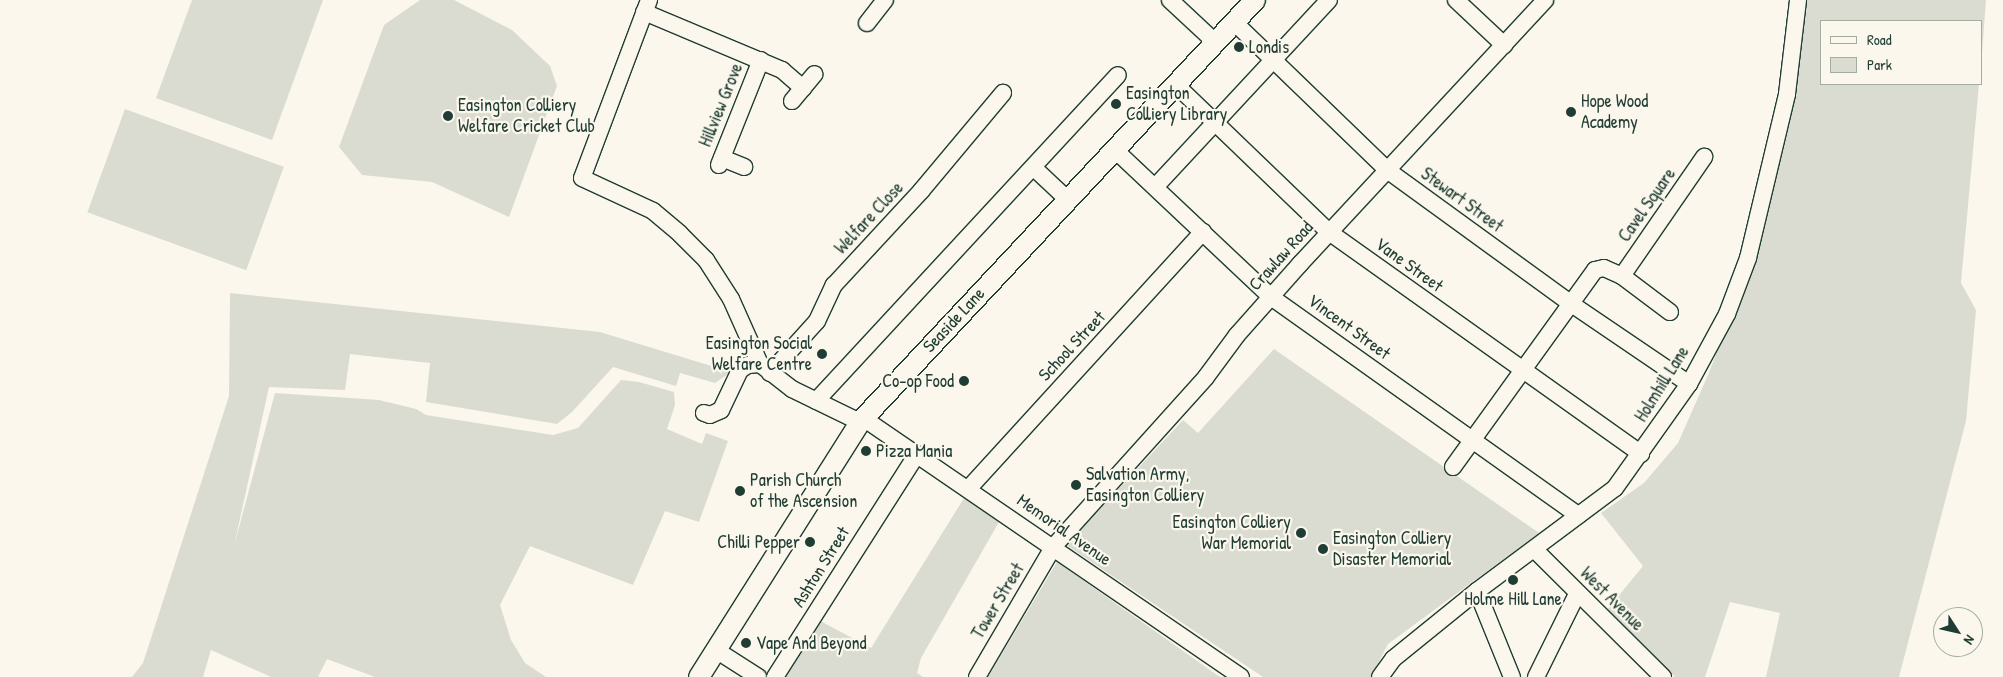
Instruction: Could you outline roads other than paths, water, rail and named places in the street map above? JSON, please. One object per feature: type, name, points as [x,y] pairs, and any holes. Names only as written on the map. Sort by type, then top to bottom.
[{"type":"main road","name":"Seaside Lane","points":[[699,677],[862,420],[1254,0]]},
{"type":"street","points":[[867,23],[885,0]]},
{"type":"street","points":[[1170,0],[1215,42]]},
{"type":"street","points":[[1156,186],[1329,0]]},
{"type":"street","points":[[1456,0],[1504,45]]},
{"type":"street","name":"Crawlaw Road","points":[[1054,546],[1206,377],[1271,297],[1329,232],[1545,0]]},
{"type":"street","name":"Holmhill Lane","points":[[1380,677],[1393,659],[1477,591],[1615,488],[1689,384],[1727,314],[1748,258],[1768,186],[1787,94],[1798,0]]},
{"type":"street","points":[[765,369],[744,324],[706,260],[653,211],[582,178],[647,6],[782,70],[803,88]]},
{"type":"street","name":"Stewart Street","points":[[1234,22],[1387,170],[1570,304],[1689,384]]},
{"type":"street","name":"Hillview Grove","points":[[744,167],[721,162],[761,60]]},
{"type":"street","points":[[792,101],[815,74]]},
{"type":"street","points":[[816,401],[1034,168],[1118,75]]},
{"type":"street","name":"Vane Street","points":[[1175,84],[1329,232],[1640,454]]},
{"type":"street","name":"Welfare Close","points":[[765,369],[817,322],[834,285],[921,191],[1003,93]]},
{"type":"street","name":"Vincent Street","points":[[1114,149],[1156,186],[1271,297],[1578,516]]},
{"type":"street","name":"Cavel Square","points":[[1622,276],[1704,157]]},
{"type":"street","points":[[1034,168],[1067,199]]},
{"type":"street","name":"School Street","points":[[969,488],[1204,232]]},
{"type":"street","points":[[1453,467],[1595,270],[1604,268],[1622,276],[1670,312]]},
{"type":"street","points":[[704,413],[710,415],[721,410],[740,370],[748,365],[765,369]]},
{"type":"street","name":"Memorial Avenue","points":[[765,369],[816,401],[862,420],[917,454],[1054,546],[1240,677]]},
{"type":"street","name":"Ashton Street","points":[[775,677],[917,454]]},
{"type":"street","name":"Tower Street","points":[[977,677],[1054,546]]},
{"type":"street","name":"West Avenue","points":[[1534,549],[1577,594],[1663,677]]},
{"type":"street","points":[[1477,591],[1512,677]]},
{"type":"street","points":[[1536,677],[1577,594]]},
{"type":"street","points":[[716,650],[758,677]]},
{"type":"place","name":"Londis","points":[[1239,47]]},
{"type":"place","name":"Easington Colliery Library","points":[[1116,104]]},
{"type":"place","name":"Hope Wood Academy","points":[[1571,112]]},
{"type":"place","name":"Easington Colliery Welfare Cricket Club","points":[[448,116]]},
{"type":"place","name":"Easington Social Welfare Centre","points":[[822,354]]},
{"type":"place","name":"Co-op Food","points":[[964,381]]},
{"type":"place","name":"Pizza Mania","points":[[866,451]]},
{"type":"place","name":"Salvation Army, Easington Colliery","points":[[1076,485]]},
{"type":"place","name":"Parish Church of the Ascension","points":[[740,491]]},
{"type":"place","name":"Easington Colliery War Memorial","points":[[1301,533]]},
{"type":"place","name":"Chilli Pepper","points":[[810,542]]},
{"type":"place","name":"Easington Colliery Disaster Memorial","points":[[1323,549]]},
{"type":"place","name":"Holme Hill Lane","points":[[1513,580]]},
{"type":"place","name":"Vape And Beyond","points":[[746,643]]}]
